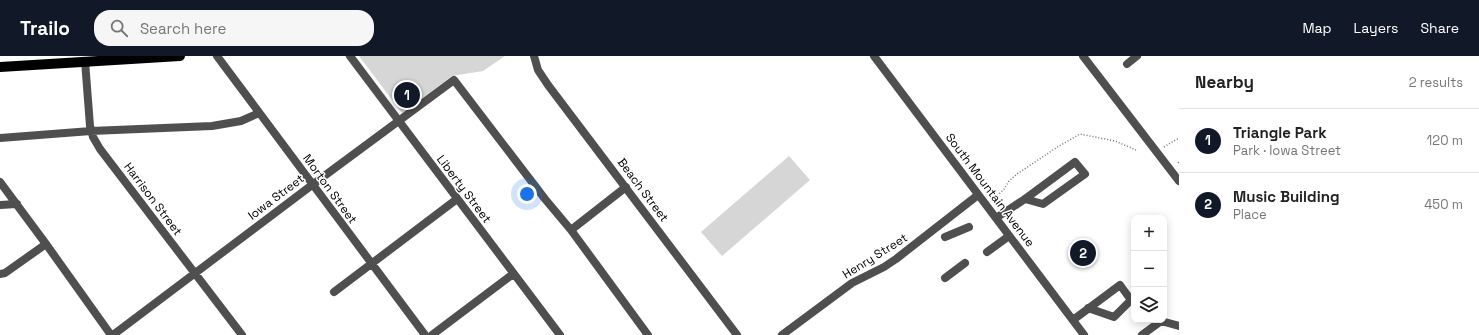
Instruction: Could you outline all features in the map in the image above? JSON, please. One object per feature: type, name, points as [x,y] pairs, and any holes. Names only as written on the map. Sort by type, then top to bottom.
[{"type":"main road","points":[[0,67],[180,56]]},
{"type":"street","name":"Morton Street","points":[[217,56],[371,265],[425,335]]},
{"type":"street","name":"Liberty Street","points":[[350,56],[560,335]]},
{"type":"street","name":"Beach Street","points":[[534,56],[538,70],[548,85],[737,335]]},
{"type":"street","points":[[1083,56],[1179,182]]},
{"type":"street","points":[[1127,64],[1137,56]]},
{"type":"street","name":"South Mountain Avenue","points":[[876,57],[1083,335]]},
{"type":"street","name":"Harrison Street","points":[[85,62],[91,131],[100,149],[242,335]]},
{"type":"street","name":"Iowa Street","points":[[112,335],[454,80],[571,230]]},
{"type":"street","points":[[0,138],[91,131],[212,126],[241,121],[259,113]]},
{"type":"street","points":[[996,218],[1025,199],[1075,162],[1085,174],[1043,204],[1025,199]]},
{"type":"street","points":[[0,182],[112,335]]},
{"type":"street","points":[[626,187],[571,230],[648,335]]},
{"type":"street","name":"Henry Street","points":[[782,335],[852,283],[884,267],[896,259],[978,195]]},
{"type":"street","points":[[334,292],[457,199]]},
{"type":"street","points":[[0,204],[17,204]]},
{"type":"street","points":[[945,237],[969,227]]},
{"type":"street","points":[[987,252],[1009,236]]},
{"type":"street","points":[[0,274],[5,273],[46,244]]},
{"type":"street","points":[[945,278],[965,263]]},
{"type":"street","points":[[432,335],[513,274]]},
{"type":"street","points":[[1073,320],[1088,308],[1120,285],[1131,300],[1114,317],[1088,308]]},
{"type":"street","points":[[1142,335],[1161,321],[1179,326]]},
{"type":"path","points":[[992,200],[1017,174],[1080,134],[1115,141],[1136,150]]},
{"type":"path","points":[[1161,148],[1179,138]]},
{"type":"shaded area","points":[[359,56],[505,56],[483,71],[452,76],[402,113]]},
{"type":"shaded area","points":[[789,156],[810,180],[722,256],[701,232]]},
{"type":"place","name":"Triangle Park","points":[[407,95]]},
{"type":"place","name":"Music Building","points":[[1083,253]]}]
